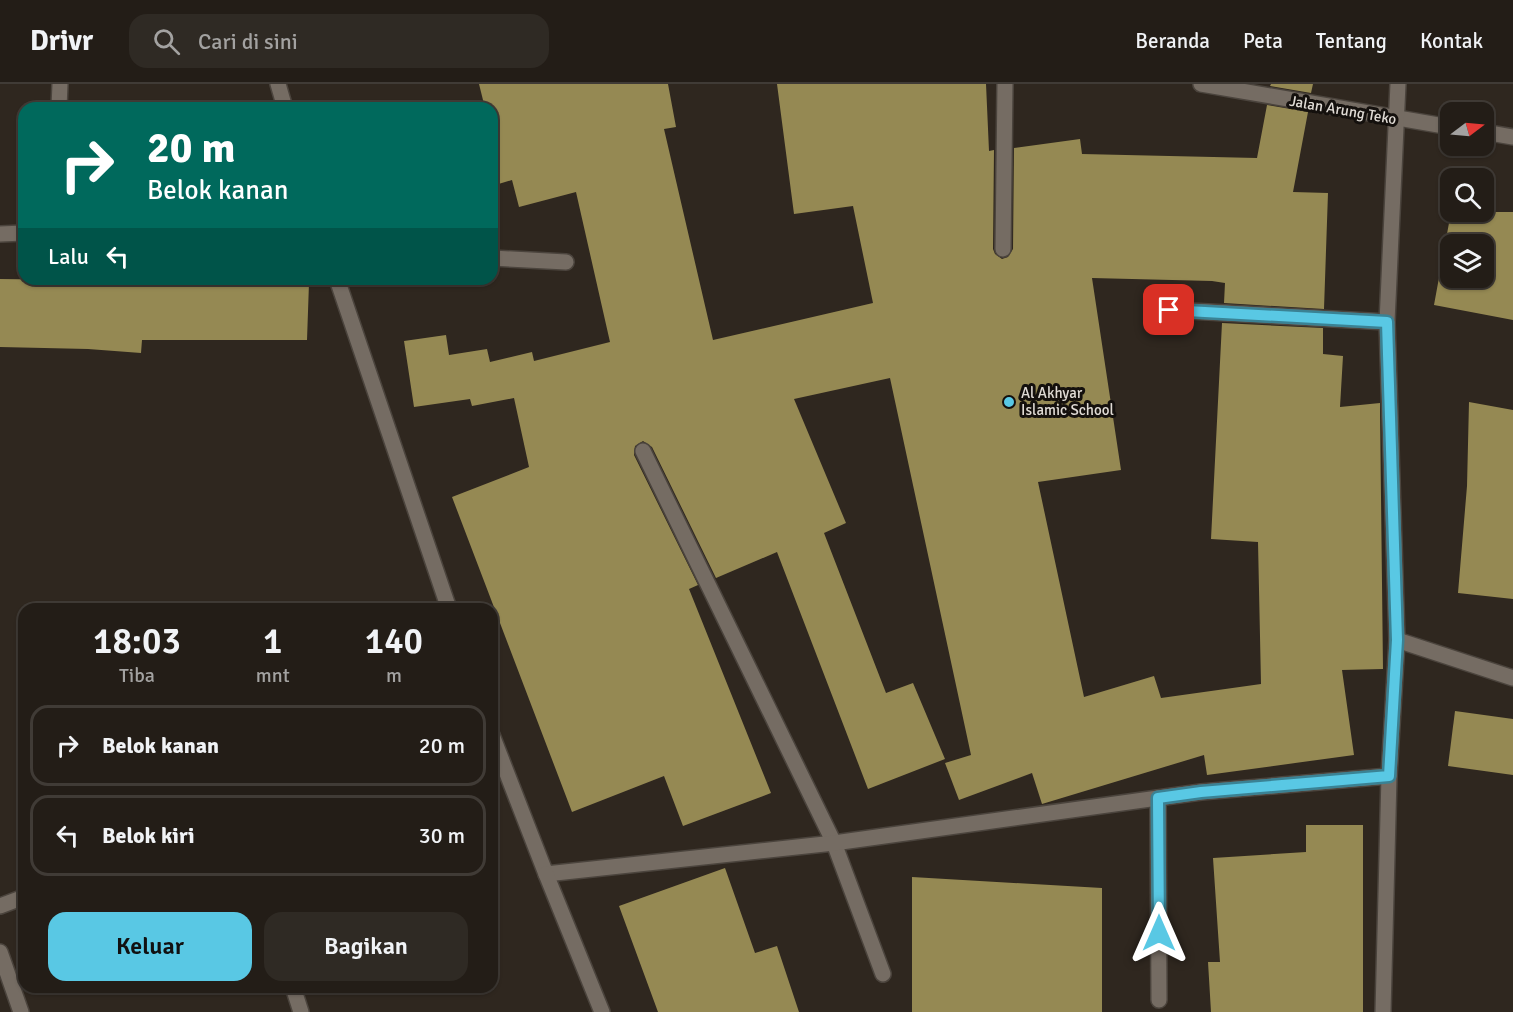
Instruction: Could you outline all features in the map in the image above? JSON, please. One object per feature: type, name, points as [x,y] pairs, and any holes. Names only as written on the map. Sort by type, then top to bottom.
[{"type":"street","points":[[59,102],[60,84]]},
{"type":"street","points":[[278,84],[283,102]]},
{"type":"street","points":[[1003,249],[1005,84]]},
{"type":"street","name":"Jalan Arung Teko","points":[[1201,84],[1440,126]]},
{"type":"street","points":[[1383,1012],[1389,776],[1397,640],[1387,322],[1398,84]]},
{"type":"street","points":[[1494,134],[1513,137]]},
{"type":"street","points":[[0,234],[18,233]]},
{"type":"street","points":[[498,258],[566,262]]},
{"type":"street","points":[[339,285],[447,603]]},
{"type":"street","points":[[1154,309],[1387,322]]},
{"type":"street","points":[[643,451],[834,843],[883,974]]},
{"type":"street","points":[[1397,640],[1513,678]]},
{"type":"street","points":[[498,750],[602,1012]]},
{"type":"street","points":[[546,874],[834,843],[1201,792],[1389,776]]},
{"type":"street","points":[[1158,798],[1159,1000]]},
{"type":"street","points":[[0,906],[18,899]]},
{"type":"street","points":[[0,952],[21,1012]]},
{"type":"street","points":[[294,993],[301,1012]]},
{"type":"building","points":[[479,84],[668,84],[676,127],[664,129],[713,340],[873,303],[853,206],[794,214],[777,84],[986,84],[989,151],[994,150],[993,249],[995,254],[1002,259],[1008,257],[1013,249],[1014,148],[1080,139],[1082,154],[1257,158],[1267,105],[1308,112],[1293,192],[1328,193],[1324,309],[1224,303],[1225,283],[1212,281],[1092,278],[1121,470],[1038,482],[1084,697],[1154,676],[1161,698],[1261,684],[1258,542],[1211,539],[1222,323],[1323,328],[1323,354],[1343,356],[1340,407],[1380,403],[1383,669],[1342,670],[1354,755],[1207,775],[1204,755],[1042,804],[1032,773],[959,800],[945,763],[971,755],[890,378],[794,399],[846,523],[824,533],[886,693],[913,683],[945,759],[868,789],[777,552],[716,578],[652,447],[643,441],[635,446],[634,455],[698,585],[689,589],[771,793],[683,826],[664,776],[572,812],[498,618],[498,603],[492,603],[452,497],[529,467],[514,398],[472,406],[470,399],[414,407],[404,341],[446,335],[449,355],[487,349],[490,362],[532,352],[534,361],[610,342],[576,192],[519,207],[512,180],[498,184],[498,102],[484,102]]},
{"type":"building","points":[[1271,84],[1313,84],[1311,93],[1270,86]]},
{"type":"building","points":[[1494,212],[1513,212],[1513,320],[1434,305],[1440,272],[1440,288],[1494,288],[1494,234],[1447,234],[1449,222],[1494,222]]},
{"type":"building","points":[[0,279],[18,279],[18,285],[309,285],[307,340],[142,340],[141,353],[0,347]]},
{"type":"building","points":[[1469,402],[1513,410],[1513,599],[1458,593],[1467,486]]},
{"type":"building","points":[[1455,711],[1513,719],[1513,775],[1448,766]]},
{"type":"building","points":[[1306,825],[1363,825],[1363,1012],[1211,1012],[1208,962],[1220,962],[1213,858],[1306,852]]},
{"type":"building","points":[[725,868],[755,953],[777,946],[799,1012],[658,1012],[619,906]]},
{"type":"building","points":[[912,877],[1102,888],[1102,1012],[912,1012]]},
{"type":"place","name":"Al Akhyar Islamic School","points":[[1009,402]]},
{"type":"route","points":[[1159,933],[1158,798],[1201,792],[1389,776],[1397,640],[1387,322],[1169,310]]}]
